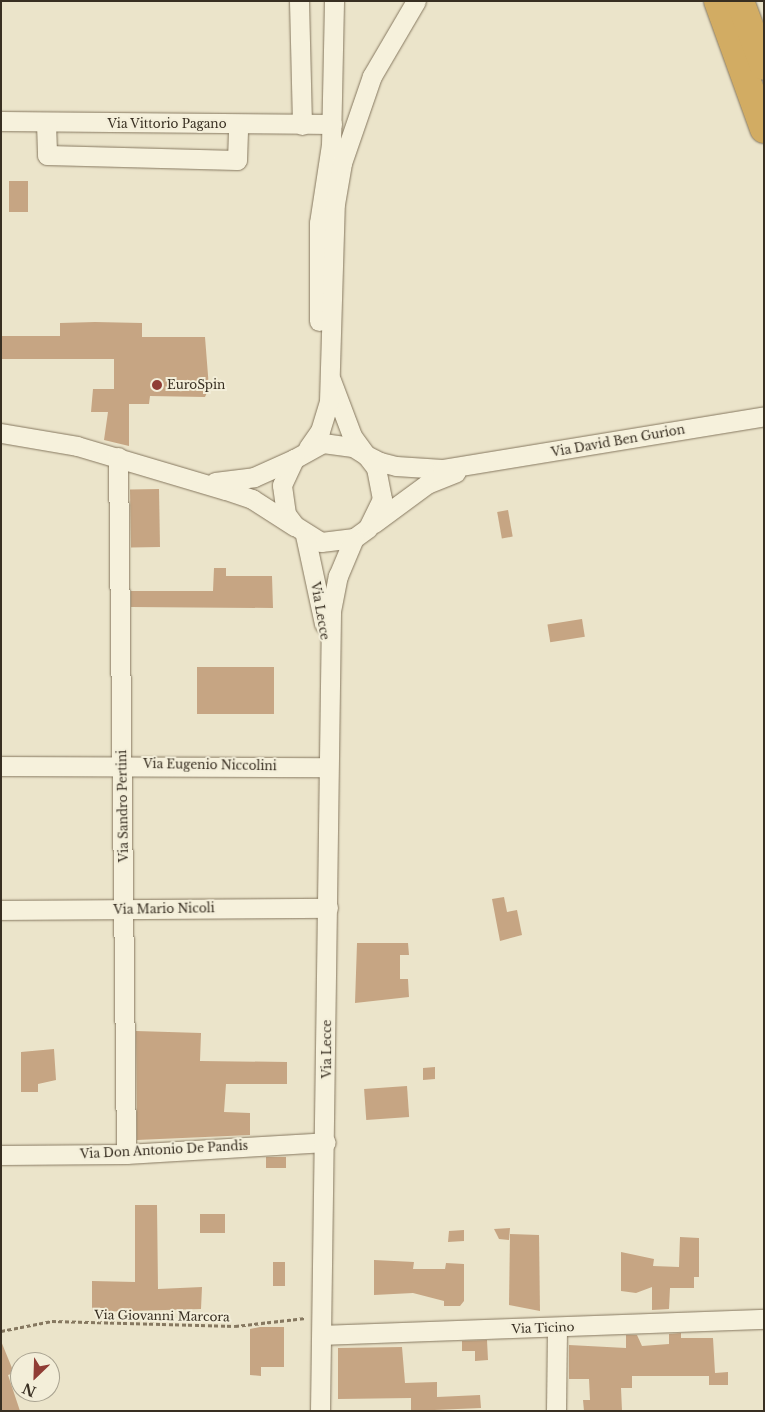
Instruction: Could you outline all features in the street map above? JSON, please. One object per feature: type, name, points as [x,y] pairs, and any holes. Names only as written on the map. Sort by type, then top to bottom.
[{"type":"highway","points":[[718,1],[764,129]]},
{"type":"highway","points":[[740,1],[764,66]]},
{"type":"street","points":[[300,1],[302,125]]},
{"type":"street","points":[[301,453],[318,402],[319,223],[332,124],[334,1]]},
{"type":"street","points":[[300,531],[284,507],[282,485],[325,418],[331,380],[335,204],[342,163],[372,76],[416,1]]},
{"type":"street","name":"Via Vittorio Pagano","points":[[1,121],[46,123],[332,124]]},
{"type":"street","points":[[46,123],[47,155],[237,160],[238,124]]},
{"type":"street","points":[[1,433],[118,457],[252,499],[300,531],[329,542],[361,533],[382,499],[376,468],[342,416],[331,380]]},
{"type":"street","name":"Via David Ben Gurion","points":[[366,455],[417,469],[472,467],[764,416]]},
{"type":"street","points":[[179,476],[238,481],[301,453],[338,442],[366,455]]},
{"type":"street","name":"Via Sandro Pertini","points":[[118,457],[126,1154]]},
{"type":"street","name":"Via David Ben Gurion","points":[[361,533],[427,484],[472,467]]},
{"type":"street","name":"Via Lecce","points":[[300,531],[321,607],[329,687]]},
{"type":"street","name":"Via Lecce","points":[[320,1411],[326,1142],[329,687],[333,593],[361,533]]},
{"type":"street","name":"Via Eugenio Niccolini","points":[[1,766],[123,764],[328,767]]},
{"type":"street","name":"Via Mario Nicoli","points":[[1,910],[328,908]]},
{"type":"street","name":"Via Don Antonio De Pandis","points":[[1,1155],[126,1154],[326,1142]]},
{"type":"street","name":"Via Ticino","points":[[322,1335],[764,1320]]},
{"type":"street","points":[[556,1411],[557,1327]]},
{"type":"path","name":"Via Giovanni Marcora","points":[[1,1331],[52,1321],[235,1326],[323,1316]]},
{"type":"building","points":[[9,181],[28,181],[28,212],[9,212]]},
{"type":"building","points":[[60,323],[142,323],[142,337],[205,337],[209,388],[205,397],[150,396],[149,404],[129,404],[129,446],[104,440],[108,412],[91,412],[93,389],[114,389],[114,359],[1,359],[1,336],[60,336]]},
{"type":"building","points":[[159,489],[160,547],[131,547],[130,490]]},
{"type":"building","points":[[508,510],[513,537],[502,538],[497,512]]},
{"type":"building","points":[[214,568],[226,568],[226,576],[272,576],[273,608],[131,607],[131,591],[213,591]]},
{"type":"building","points":[[582,619],[585,637],[550,642],[547,624]]},
{"type":"building","points":[[197,667],[274,667],[274,714],[197,714]]},
{"type":"building","points":[[504,897],[507,912],[517,910],[522,935],[500,941],[492,899]]},
{"type":"building","points":[[357,943],[408,943],[409,955],[400,955],[400,979],[408,979],[409,997],[355,1003]]},
{"type":"building","points":[[136,1031],[201,1033],[200,1061],[287,1062],[287,1084],[226,1084],[224,1112],[250,1113],[250,1135],[137,1140]]},
{"type":"building","points":[[54,1049],[56,1080],[38,1084],[38,1092],[21,1092],[21,1052]]},
{"type":"building","points":[[435,1067],[435,1079],[423,1080],[423,1068]]},
{"type":"building","points":[[407,1086],[409,1117],[366,1120],[364,1089]]},
{"type":"building","points":[[266,1157],[286,1157],[286,1168],[266,1168]]},
{"type":"building","points":[[135,1205],[157,1205],[158,1289],[202,1287],[201,1309],[92,1312],[92,1281],[135,1282]]},
{"type":"building","points":[[200,1214],[225,1214],[225,1233],[200,1233]]},
{"type":"building","points":[[510,1228],[509,1240],[499,1239],[494,1229]]},
{"type":"building","points":[[464,1230],[464,1241],[448,1242],[449,1231]]},
{"type":"building","points":[[510,1234],[539,1235],[540,1311],[509,1305]]},
{"type":"building","points":[[680,1237],[699,1238],[699,1277],[694,1277],[694,1288],[670,1288],[669,1309],[652,1310],[652,1287],[636,1293],[621,1291],[621,1252],[654,1259],[653,1266],[679,1267]]},
{"type":"building","points":[[374,1260],[414,1262],[413,1269],[445,1269],[446,1263],[464,1264],[464,1301],[460,1306],[444,1306],[444,1301],[413,1293],[374,1295]]},
{"type":"building","points":[[273,1262],[285,1262],[285,1286],[273,1286]]},
{"type":"building","points":[[284,1327],[284,1367],[261,1367],[261,1376],[250,1375],[250,1329]]},
{"type":"building","points":[[681,1333],[681,1338],[713,1338],[715,1373],[728,1372],[728,1385],[709,1385],[709,1376],[632,1376],[632,1388],[621,1388],[622,1411],[584,1411],[583,1400],[590,1400],[589,1379],[569,1379],[569,1345],[626,1348],[626,1335],[637,1335],[642,1346],[669,1344],[669,1334]]},
{"type":"building","points":[[487,1340],[488,1360],[475,1361],[475,1351],[462,1351],[462,1341]]},
{"type":"building","points":[[1,1341],[10,1363],[10,1374],[8,1375],[10,1381],[10,1402],[17,1402],[20,1411],[1,1411]]},
{"type":"building","points":[[402,1347],[405,1383],[437,1382],[437,1397],[480,1395],[481,1408],[411,1411],[411,1398],[338,1399],[338,1348]]},
{"type":"place","name":"EuroSpin","points":[[157,385]]}]
